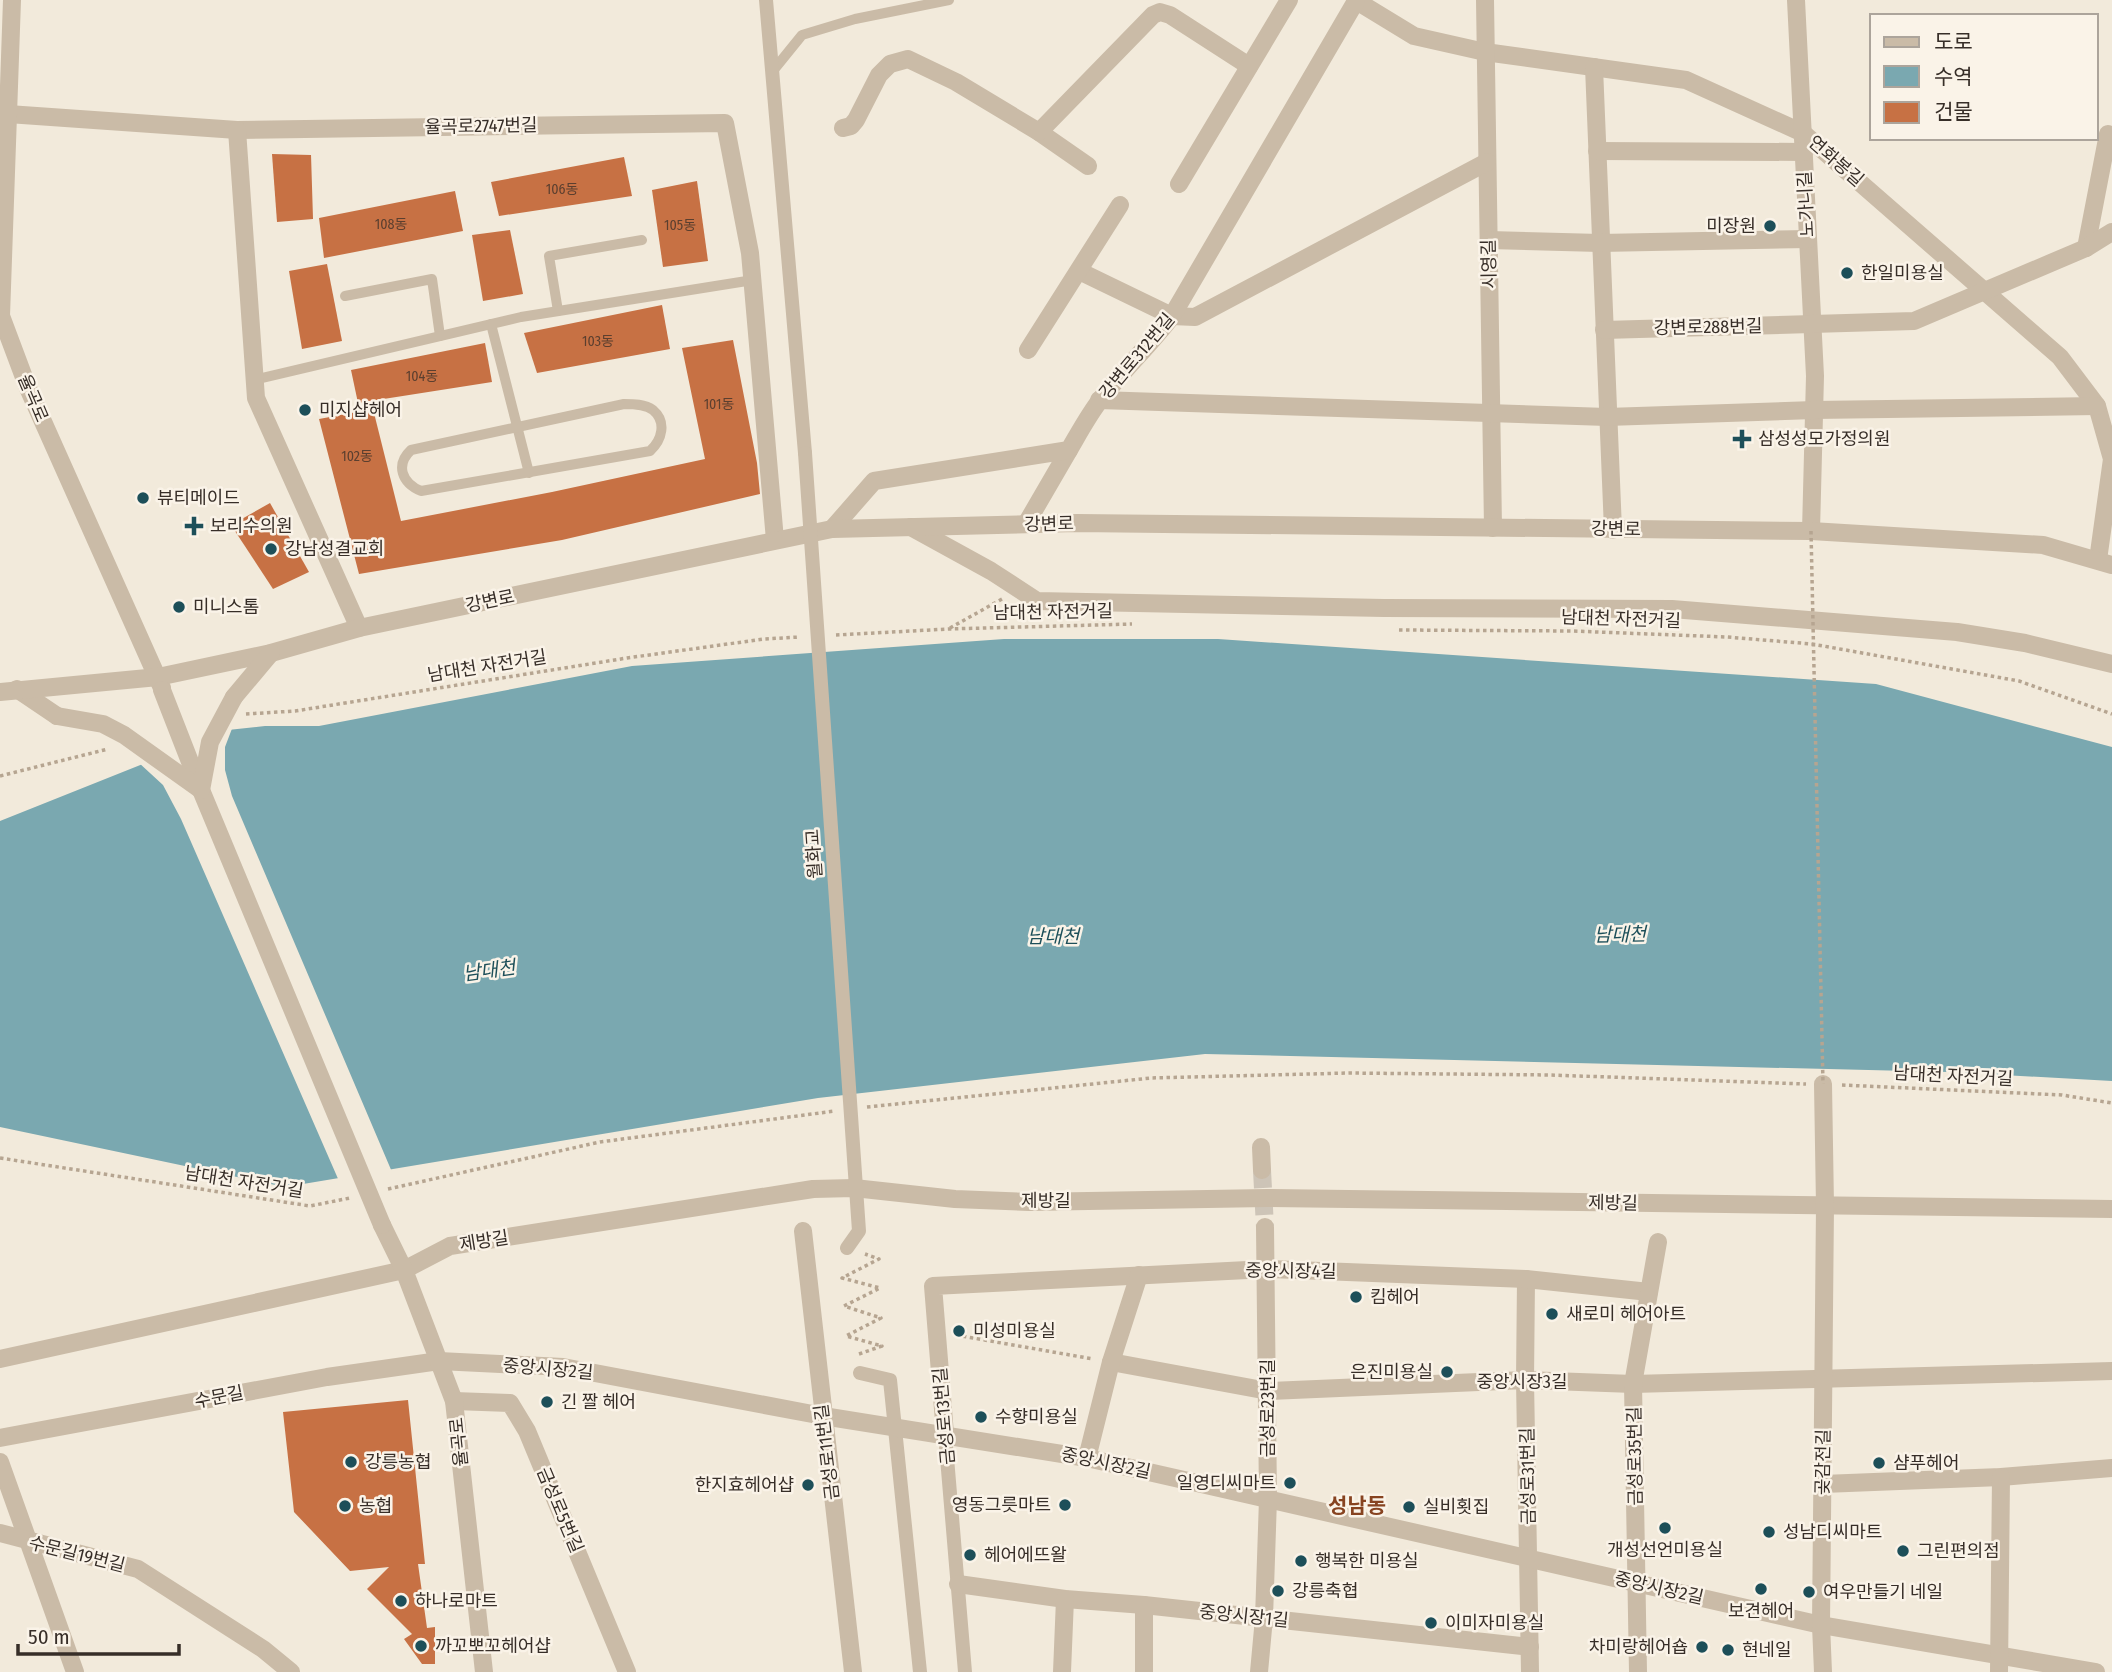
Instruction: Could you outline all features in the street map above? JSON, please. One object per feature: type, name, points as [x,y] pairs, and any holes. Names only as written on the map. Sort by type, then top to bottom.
[{"type":"street","name":"율곡로","points":[[12,0],[1,316],[33,400],[160,684],[201,790],[382,1225],[404,1270],[454,1401],[484,1672]]},
{"type":"street","name":"월화교","points":[[766,0],[805,453],[859,1231],[847,1248]]},
{"type":"street","points":[[1179,184],[1289,0]]},
{"type":"street","name":"시영길","points":[[1485,0],[1493,528]]},
{"type":"street","name":"노가니길","points":[[1796,0],[1812,325],[1814,410],[1811,531]]},
{"type":"street","name":"연화봉길","points":[[1356,1],[1414,36],[1485,52],[1686,80],[1803,132],[2060,357],[2097,406],[2112,459],[2105,563]]},
{"type":"street","name":"강변로312번길","points":[[1026,524],[1099,401],[1172,316],[1356,1]]},
{"type":"street","points":[[1039,132],[1153,15],[1160,12],[1171,15],[1249,66]]},
{"type":"street","points":[[844,128],[851,126],[856,120],[879,75],[890,64],[908,59],[956,82],[1039,132],[1088,166]]},
{"type":"street","points":[[1594,67],[1613,530]]},
{"type":"street","name":"율곡로2747번길","points":[[8,114],[237,130],[724,123],[750,253],[753,281]]},
{"type":"street","points":[[237,130],[256,398],[359,628]]},
{"type":"street","points":[[2087,248],[2108,134]]},
{"type":"street","points":[[1597,151],[1804,152]]},
{"type":"street","points":[[1079,271],[1172,316],[1188,318],[1203,314],[1487,162]]},
{"type":"street","points":[[1028,350],[1120,205]]},
{"type":"street","points":[[1812,325],[1913,321],[2087,248],[2112,232]]},
{"type":"street","points":[[1489,240],[1600,243],[1808,239]]},
{"type":"street","points":[[753,281],[775,540]]},
{"type":"street","name":"강변로288번길","points":[[1604,330],[1812,325]]},
{"type":"street","points":[[1099,401],[1607,417],[1814,410],[2097,406]]},
{"type":"street","points":[[832,528],[874,481],[1069,450]]},
{"type":"street","name":"강변로","points":[[8,690],[160,684],[359,628],[832,528],[1077,523],[1811,531],[2043,545],[2105,563]]},
{"type":"street","points":[[911,527],[991,571],[1037,601],[1371,608],[1672,609],[1957,632],[2025,643],[2112,664]]},
{"type":"street","points":[[8,690],[57,716],[103,724],[201,790],[210,742],[271,653]]},
{"type":"street","name":"곶감전길","points":[[1823,1084],[1823,1672]]},
{"type":"street","points":[[1261,1147],[1262,1170]]},
{"type":"street","name":"제방길","points":[[0,1359],[404,1270],[450,1246],[814,1189],[854,1188],[955,1199],[1029,1202],[1267,1198],[2112,1209]]},
{"type":"street","name":"금성로23번길","points":[[1259,1672],[1264,1618],[1268,1499],[1265,1227]]},
{"type":"street","name":"금성로11번길","points":[[803,1231],[853,1672]]},
{"type":"street","name":"금성로35번길","points":[[1638,1672],[1633,1384],[1658,1242]]},
{"type":"street","name":"중앙시장4길","points":[[933,1286],[1267,1269],[1526,1279],[1649,1292]]},
{"type":"street","points":[[1087,1458],[1111,1362],[1139,1275]]},
{"type":"street","name":"금성로31번길","points":[[1526,1279],[1530,1672]]},
{"type":"street","name":"금성로13번길","points":[[933,1286],[965,1672]]},
{"type":"street","name":"중앙시장2길","points":[[439,1361],[563,1367],[823,1416],[1087,1458],[1529,1560],[1999,1664],[2096,1672]]},
{"type":"street","name":"수문길","points":[[0,1438],[327,1377],[439,1361]]},
{"type":"street","name":"중앙시장3길","points":[[1111,1362],[1268,1391],[1525,1380],[1633,1384],[2112,1371]]},
{"type":"street","points":[[860,1373],[890,1380],[920,1672]]},
{"type":"street","name":"금성로5번길","points":[[454,1401],[510,1403],[527,1432],[627,1672]]},
{"type":"street","points":[[0,1462],[75,1672]]},
{"type":"street","points":[[1823,1484],[2001,1477],[2112,1468]]},
{"type":"street","points":[[1999,1664],[2001,1477]]},
{"type":"street","name":"수문길19번길","points":[[0,1534],[138,1569],[263,1649],[290,1672]]},
{"type":"street","name":"중앙시장1길","points":[[958,1584],[1065,1599],[1144,1605],[1530,1647]]},
{"type":"street","points":[[1062,1672],[1065,1599]]},
{"type":"street","points":[[1144,1605],[1144,1672]]},
{"type":"lane","points":[[771,72],[802,35],[855,19],[949,0]]},
{"type":"lane","points":[[558,311],[549,257],[642,240]]},
{"type":"lane","points":[[345,296],[432,279],[440,336]]},
{"type":"lane","points":[[254,380],[491,324],[753,281]]},
{"type":"lane","points":[[491,324],[529,473]]},
{"type":"lane","points":[[624,404],[640,405],[653,410],[659,420],[662,432],[659,443],[650,451],[529,473],[421,491],[411,487],[404,479],[401,469],[404,457],[411,450],[624,404]]},
{"type":"path","points":[[1811,531],[1823,1084]]},
{"type":"path","points":[[948,629],[1019,589]]},
{"type":"path","name":"남대천 자전거길","points":[[830,635],[1136,624]]},
{"type":"path","name":"남대천 자전거길","points":[[1390,629],[1727,637],[1812,644],[2019,681],[2112,713]]},
{"type":"path","name":"남대천 자전거길","points":[[237,706],[295,711],[627,658],[764,639],[803,637]]},
{"type":"path","points":[[0,776],[97,753],[119,744]]},
{"type":"path","name":"남대천 자전거길","points":[[863,1108],[1151,1078],[1349,1073],[1551,1074],[1823,1084],[2062,1095],[2112,1103]]},
{"type":"path","points":[[376,1192],[600,1142],[835,1111]]},
{"type":"path","name":"남대천 자전거길","points":[[0,1158],[310,1206],[350,1198]]},
{"type":"path","points":[[847,1248],[879,1259],[842,1278],[880,1288],[844,1306],[881,1318],[846,1336],[882,1346],[849,1358]]},
{"type":"path","points":[[936,1332],[1111,1362]]},
{"type":"water","name":"남대천","points":[[1004,639],[1218,639],[1876,684],[2112,747],[2112,1081],[1949,1072],[1205,1054],[818,1098],[285,1187],[0,1127],[0,821],[228,730],[265,726],[319,726],[632,666]]},
{"type":"pier","points":[[233,726],[225,747],[225,770],[232,796],[392,1172],[339,1181],[181,819],[163,785],[138,762]]},
{"type":"building","points":[[272,154],[311,155],[313,219],[277,222]]},
{"type":"building","points":[[624,157],[632,196],[499,216],[491,182]]},
{"type":"building","points":[[697,181],[708,261],[663,267],[652,190]]},
{"type":"building","points":[[455,191],[463,231],[324,258],[319,218]]},
{"type":"building","points":[[510,230],[523,294],[483,301],[472,235]]},
{"type":"building","points":[[327,264],[342,341],[302,349],[289,271]]},
{"type":"building","points":[[662,305],[670,349],[537,373],[524,333]]},
{"type":"building","points":[[733,340],[757,463],[760,494],[562,540],[359,574],[319,419],[373,409],[401,521],[705,459],[682,348]]},
{"type":"building","points":[[485,343],[492,382],[358,403],[351,370]]},
{"type":"building","name":"강남성결교회","points":[[270,503],[309,572],[273,589],[231,525]]},
{"type":"building","name":"강릉농협","points":[[408,1400],[425,1564],[418,1564],[427,1628],[435,1627],[435,1664],[422,1664],[404,1639],[412,1634],[367,1589],[389,1567],[350,1571],[294,1512],[283,1412]]},
{"type":"tunnel","points":[[1262,1170],[1265,1227]]},
{"type":"place","name":"미장원","points":[[1770,226]]},
{"type":"place","name":"한일미용실","points":[[1847,273]]},
{"type":"place","name":"미지샵헤어","points":[[305,410]]},
{"type":"place","name":"삼성성모가정의원","points":[[1742,439]]},
{"type":"place","name":"뷰티메이드","points":[[143,498]]},
{"type":"place","name":"보리수의원","points":[[194,526]]},
{"type":"place","name":"강남성결교회","points":[[271,549]]},
{"type":"place","name":"미니스톰","points":[[179,607]]},
{"type":"place","name":"킴헤어","points":[[1356,1297]]},
{"type":"place","name":"새로미 헤어아트","points":[[1552,1314]]},
{"type":"place","name":"미성미용실","points":[[959,1331]]},
{"type":"place","name":"은진미용실","points":[[1447,1372]]},
{"type":"place","name":"긴 짤 헤어","points":[[547,1402]]},
{"type":"place","name":"수향미용실","points":[[981,1417]]},
{"type":"place","name":"강릉농협","points":[[351,1462]]},
{"type":"place","name":"샴푸헤어","points":[[1879,1463]]},
{"type":"place","name":"일영디씨마트","points":[[1290,1483]]},
{"type":"place","name":"한지효헤어샵","points":[[808,1485]]},
{"type":"place","name":"영동그릇마트","points":[[1065,1505]]},
{"type":"place","name":"농협","points":[[345,1506]]},
{"type":"place","name":"실비횟집","points":[[1409,1507]]},
{"type":"place","name":"개성선언미용실","points":[[1665,1528]]},
{"type":"place","name":"성남디씨마트","points":[[1769,1532]]},
{"type":"place","name":"그린편의점","points":[[1903,1551]]},
{"type":"place","name":"헤어에뜨왈","points":[[970,1555]]},
{"type":"place","name":"행복한 미용실","points":[[1301,1561]]},
{"type":"place","name":"보견헤어","points":[[1761,1589]]},
{"type":"place","name":"강릉축협","points":[[1278,1591]]},
{"type":"place","name":"여우만들기 네일","points":[[1809,1592]]},
{"type":"place","name":"하나로마트","points":[[401,1601]]},
{"type":"place","name":"이미자미용실","points":[[1431,1623]]},
{"type":"place","name":"까꼬뽀꼬헤어샵","points":[[421,1646]]},
{"type":"place","name":"차미랑헤어숍","points":[[1702,1647]]},
{"type":"place","name":"현네일","points":[[1728,1650]]},
{"type":"district","name":"성남동","points":[[1357,1506]]}]
